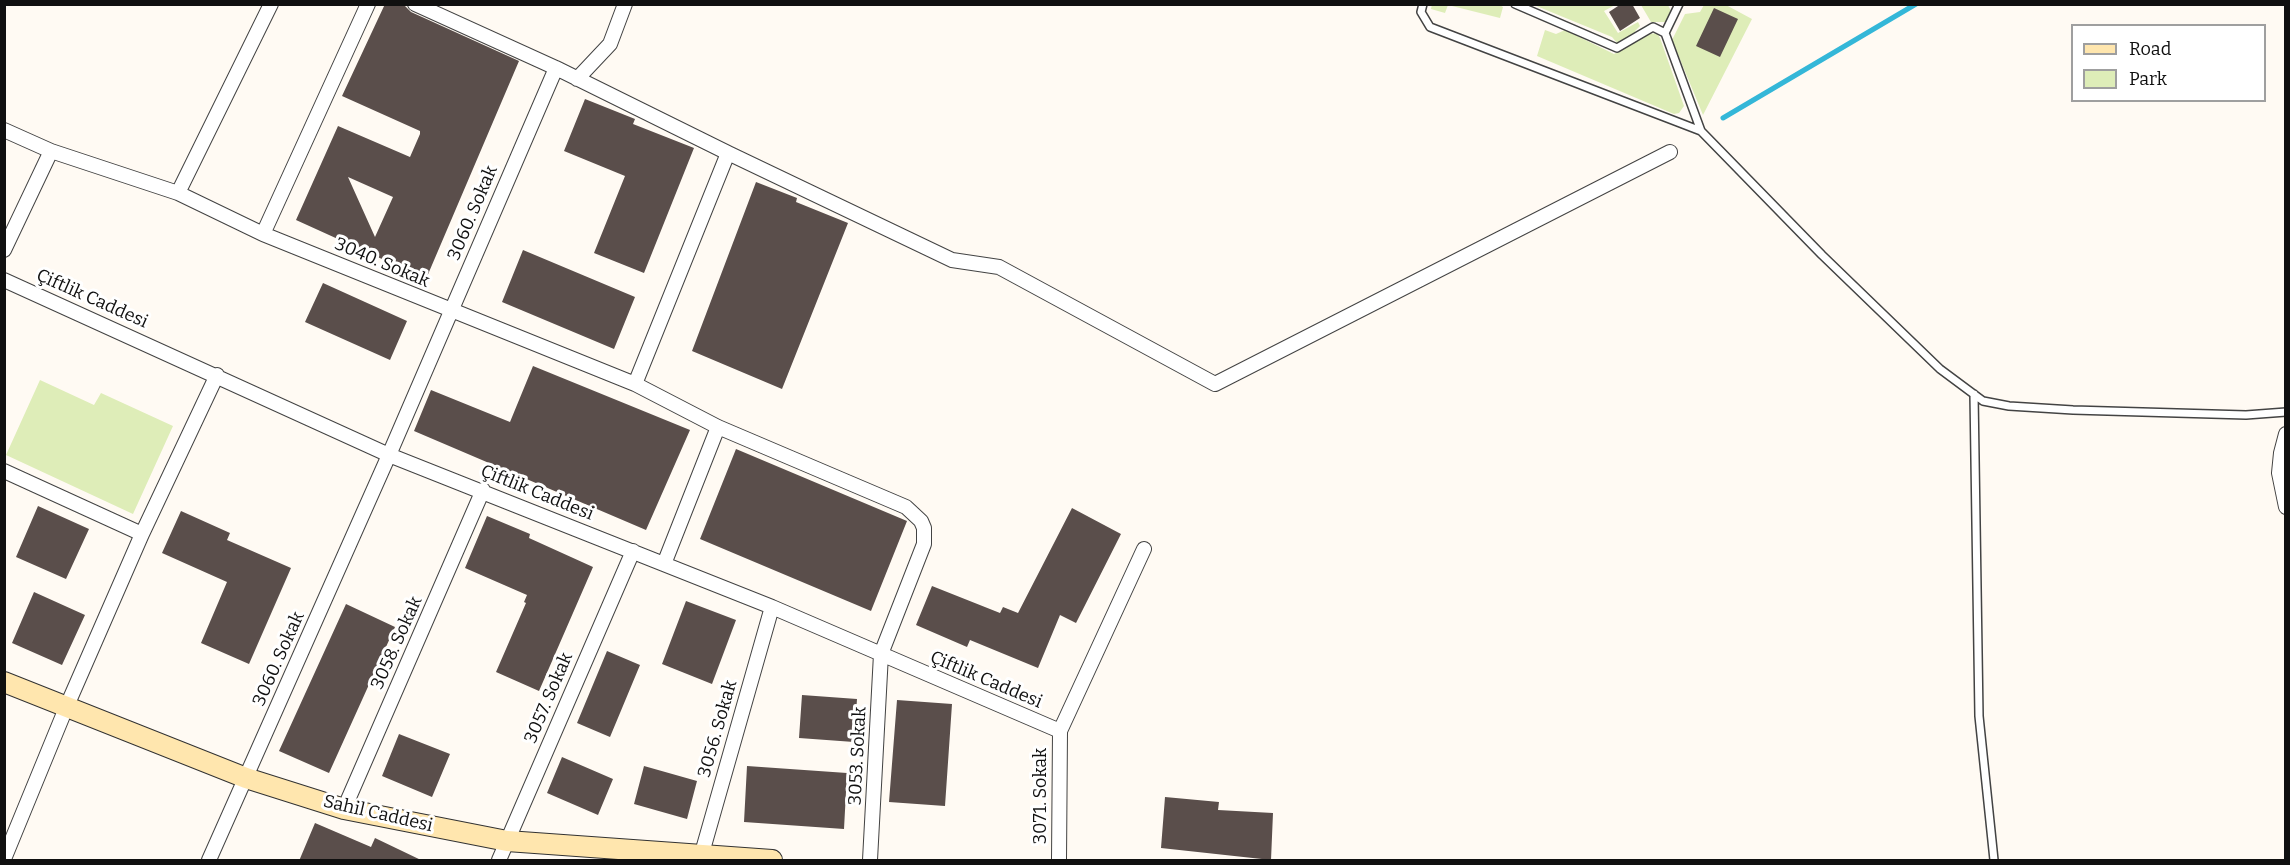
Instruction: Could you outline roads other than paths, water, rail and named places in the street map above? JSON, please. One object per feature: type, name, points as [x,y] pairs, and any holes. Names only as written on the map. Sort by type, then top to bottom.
[{"type":"street","points":[[177,193],[271,4]]},
{"type":"street","points":[[263,234],[368,4]]},
{"type":"street","points":[[415,4],[556,68],[952,260],[999,267],[1215,384],[1670,152]]},
{"type":"street","points":[[577,79],[610,44],[625,4]]},
{"type":"street","name":"3060. Sokak","points":[[208,861],[389,455],[556,68]]},
{"type":"street","name":"3040. Sokak","points":[[4,130],[51,151],[177,193],[263,234],[634,384],[718,427]]},
{"type":"street","points":[[4,250],[51,151]]},
{"type":"street","points":[[634,384],[728,153]]},
{"type":"street","name":"Çiftlik Caddesi","points":[[4,280],[389,455],[483,490],[772,607],[1059,731]]},
{"type":"street","points":[[4,859],[66,708],[142,534],[217,375]]},
{"type":"street","points":[[664,564],[718,427]]},
{"type":"street","name":"3053. Sokak","points":[[718,427],[906,507],[921,520],[924,528],[924,544],[881,654],[870,861]]},
{"type":"street","points":[[2286,434],[2279,473],[2286,507]]},
{"type":"street","points":[[4,471],[142,534]]},
{"type":"street","name":"3058. Sokak","points":[[344,809],[483,490]]},
{"type":"street","points":[[1059,731],[1144,549]]},
{"type":"street","name":"3057. Sokak","points":[[499,861],[633,551]]},
{"type":"street","name":"3056. Sokak","points":[[700,858],[772,607]]},
{"type":"street","name":"Sahil Caddesi","points":[[4,682],[246,778],[344,809],[507,841],[700,858],[772,861]]},
{"type":"street","name":"3071. Sokak","points":[[1059,731],[1059,861]]},
{"type":"lane","points":[[1423,4],[1421,12],[1430,27],[1701,131]]},
{"type":"lane","points":[[1515,4],[1617,48],[1653,27],[1665,33],[1701,131],[1822,255],[1940,369],[1983,401],[2009,406],[2073,410],[2246,415],[2286,412]]},
{"type":"lane","points":[[1665,33],[1679,4]]},
{"type":"lane","points":[[1974,394],[1979,716],[1994,861]]},
{"type":"waterway","points":[[1723,118],[1916,4]]}]
